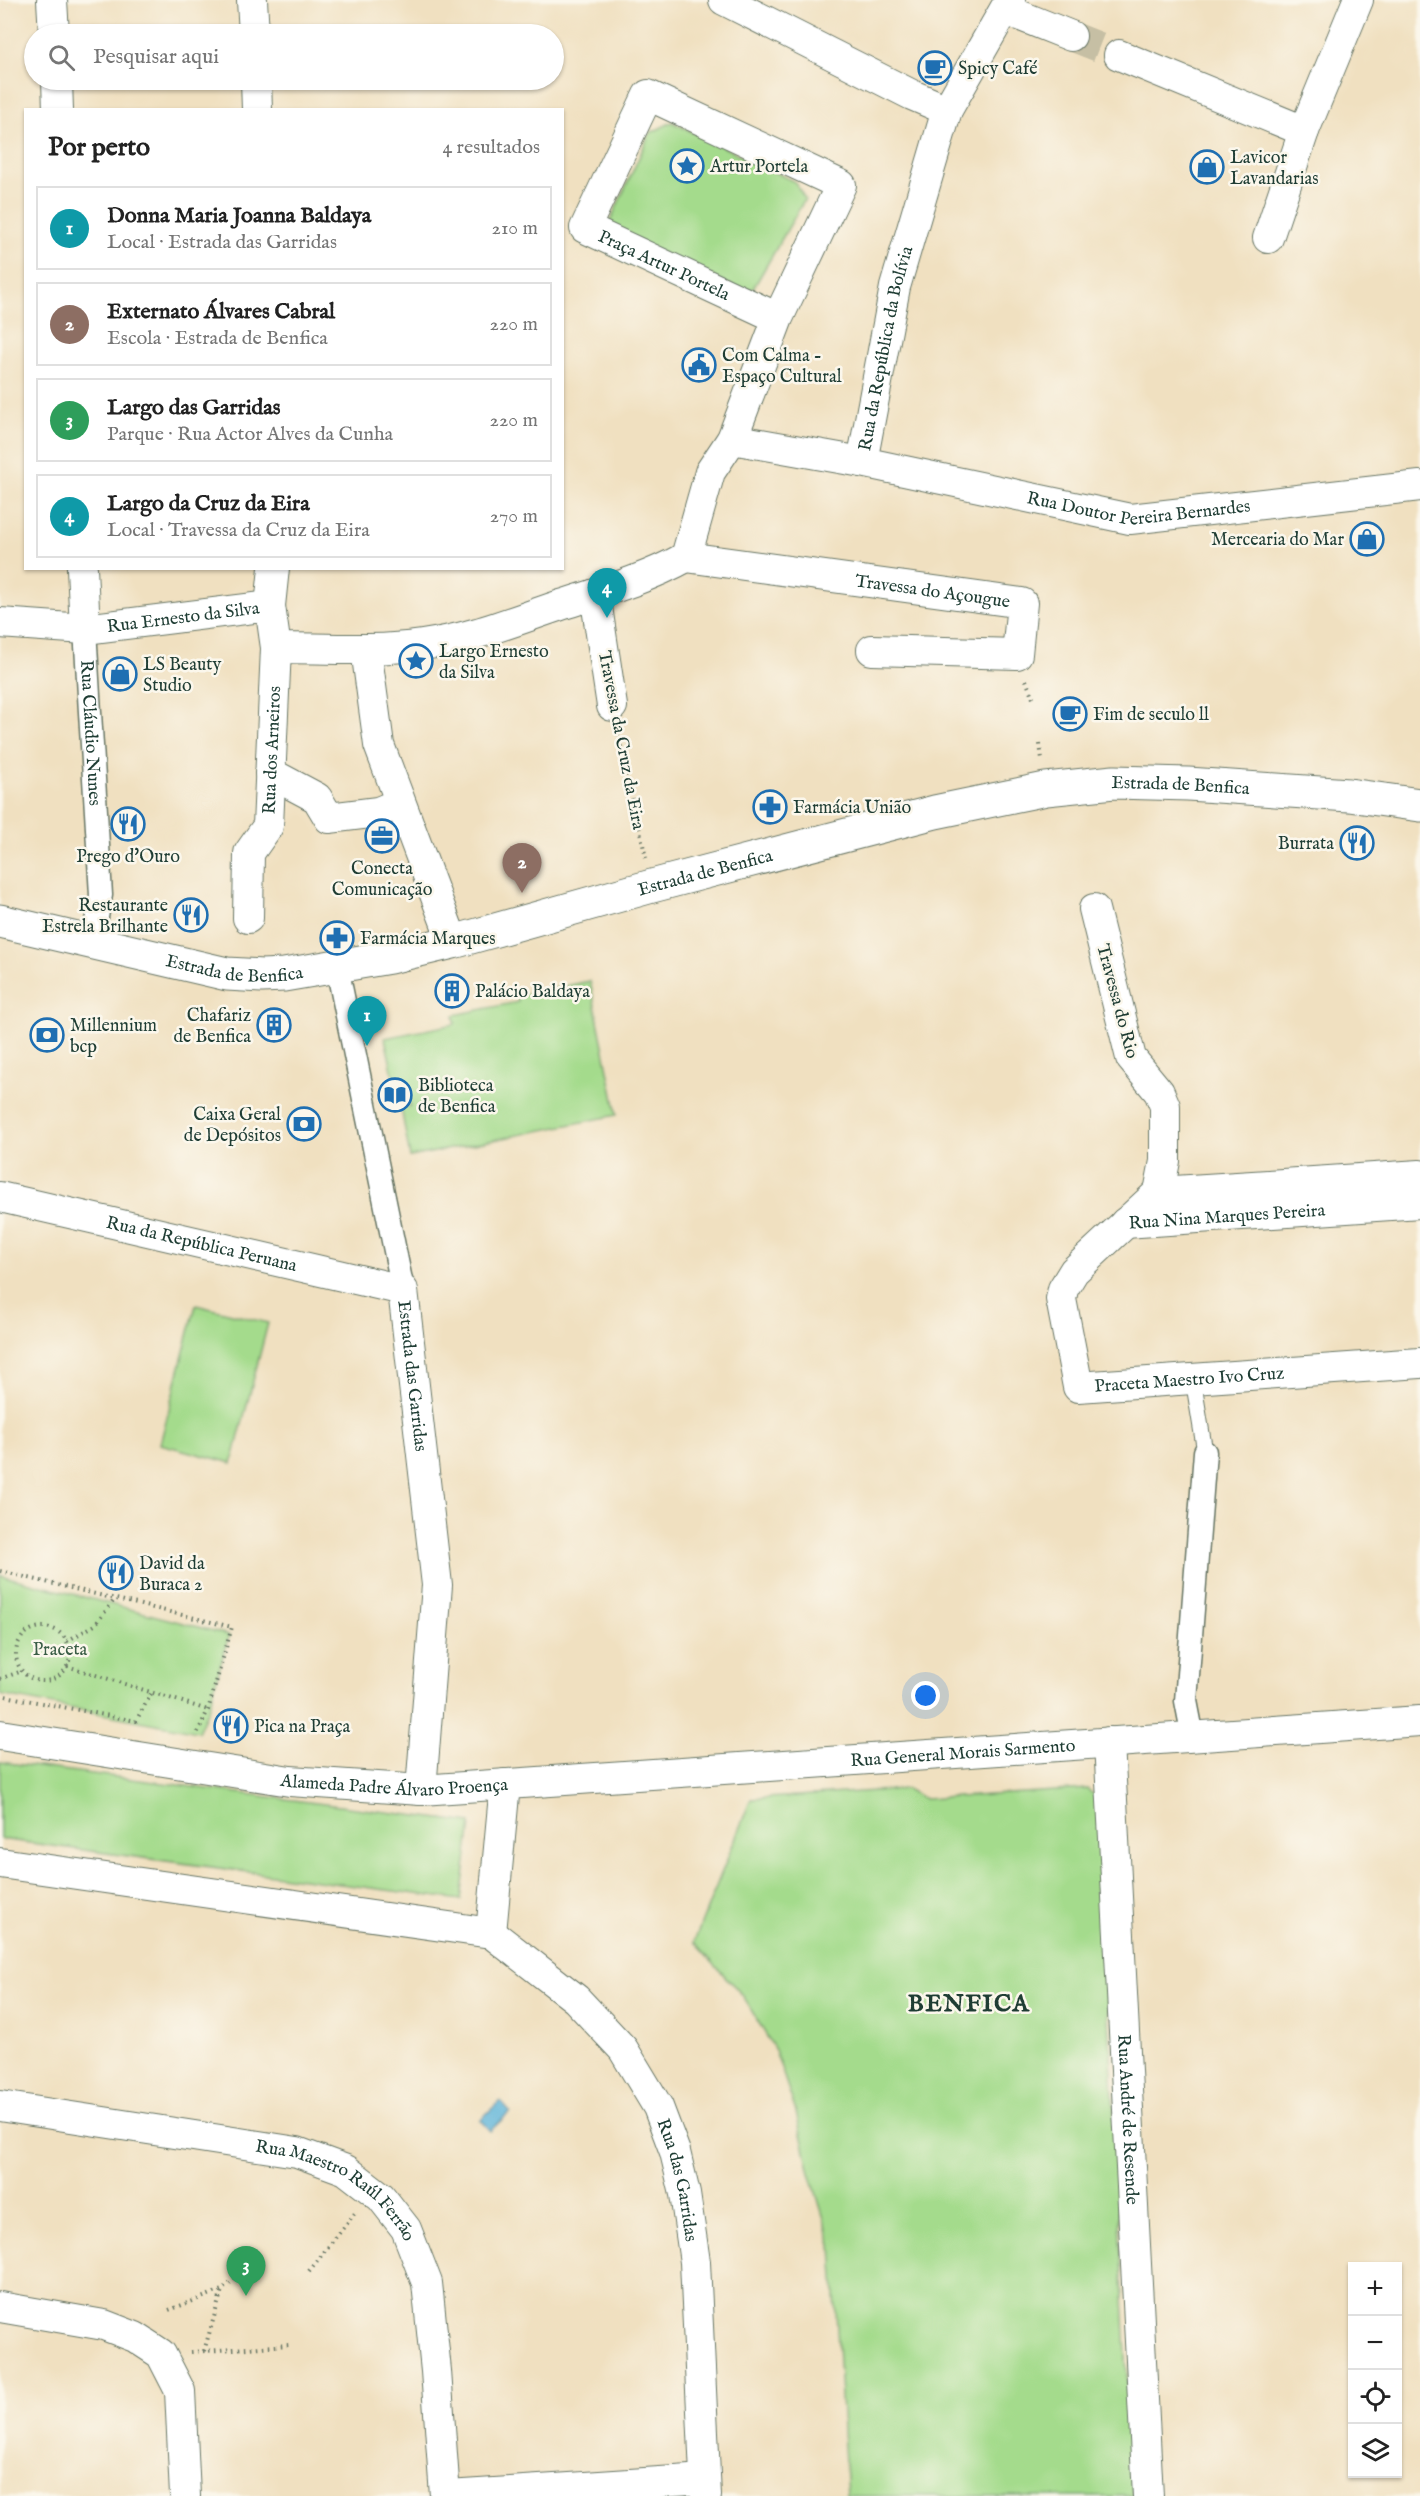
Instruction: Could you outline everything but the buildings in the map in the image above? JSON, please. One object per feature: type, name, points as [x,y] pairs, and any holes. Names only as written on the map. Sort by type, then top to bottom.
[{"type":"street","points":[[52,0],[53,24]]},
{"type":"street","points":[[252,0],[253,24]]},
{"type":"street","points":[[724,0],[912,95],[947,110]]},
{"type":"street","points":[[1268,238],[1304,131],[1358,0]]},
{"type":"street","points":[[1008,5],[1071,36]]},
{"type":"street","name":"Rua da República da Bolívia","points":[[732,439],[862,462],[895,287],[947,110],[1008,5]]},
{"type":"street","points":[[1119,55],[1304,131]]},
{"type":"street","points":[[57,90],[58,108]]},
{"type":"street","points":[[256,90],[257,108]]},
{"type":"street","name":"Praça Artur Portela","points":[[648,95],[841,185],[778,318],[585,228],[648,95]]},
{"type":"street","points":[[276,648],[366,650],[422,645],[471,636],[596,594],[686,557],[710,472],[732,439],[778,318]]},
{"type":"street","name":"Rua Doutor Pereira Bernardes","points":[[862,462],[1130,519],[1420,486]]},
{"type":"street","name":"Travessa do Açougue","points":[[686,557],[1022,603],[1017,654],[872,650]]},
{"type":"street","name":"Rua Cláudio Nunes","points":[[82,570],[101,895],[92,944]]},
{"type":"street","points":[[270,606],[273,570]]},
{"type":"street","name":"Travessa da Cruz da Eira","points":[[596,594],[612,706]]},
{"type":"street","name":"Rua Ernesto da Silva","points":[[0,623],[86,629],[270,606],[276,648]]},
{"type":"street","name":"Rua dos Arneiros","points":[[248,918],[249,853],[268,826],[276,648]]},
{"type":"street","points":[[366,650],[379,745],[453,942]]},
{"type":"street","points":[[270,773],[317,798],[328,818],[378,812],[400,803]]},
{"type":"street","name":"Estrada de Benfica","points":[[0,921],[92,944],[241,976],[284,975],[337,967],[453,942],[652,886],[935,812],[1046,789],[1114,782],[1188,784],[1349,795],[1420,805]]},
{"type":"street","name":"Travessa do Rio","points":[[1094,909],[1131,1058],[1159,1092],[1165,1106],[1165,1161],[1159,1192]]},
{"type":"street","name":"Estrada das Garridas","points":[[337,967],[403,1290],[437,1585],[421,1790]]},
{"type":"street","name":"Rua Nina Marques Pereira","points":[[1125,1223],[1159,1192],[1420,1175]]},
{"type":"street","name":"Rua da República Peruana","points":[[0,1197],[403,1290]]},
{"type":"street","name":"Rua Nina Marques Pereira","points":[[1125,1223],[1420,1203]]},
{"type":"street","name":"Praceta Maestro Ivo Cruz","points":[[1125,1223],[1074,1271],[1063,1289],[1063,1310],[1078,1386],[1420,1364]]},
{"type":"street","points":[[1193,1737],[1186,1701],[1204,1452]]},
{"type":"street","name":"Rua General Morais Sarmento","points":[[505,1784],[1420,1721]]},
{"type":"street","name":"Alameda Padre Álvaro Proença","points":[[0,1735],[290,1781],[421,1790],[505,1784],[492,1933]]},
{"type":"street","name":"Rua André de Resende","points":[[1109,1742],[1148,2496]]},
{"type":"street","points":[[0,1863],[492,1933]]},
{"type":"street","name":"Rua das Garridas","points":[[492,1933],[576,1999],[623,2049],[658,2107],[675,2152],[685,2194],[695,2262],[705,2488]]},
{"type":"street","name":"Rua Maestro Raúl Ferrão","points":[[0,2106],[297,2152],[346,2170],[381,2197],[406,2229],[428,2283],[447,2496]]},
{"type":"street","points":[[0,2307],[104,2325],[135,2337],[162,2354],[180,2391],[185,2496]]},
{"type":"street","points":[[447,2496],[705,2488]]},
{"type":"lane","points":[[1193,1379],[1204,1452]]},
{"type":"path","name":"Travessa da Cruz da Eira","points":[[612,706],[652,886]]},
{"type":"path","points":[[0,1571],[232,1627],[208,1710],[186,1765]]},
{"type":"path","points":[[67,1641],[95,1625],[115,1599]]},
{"type":"path","points":[[45,1627],[61,1634],[67,1641],[70,1658],[67,1666],[62,1673],[46,1681],[29,1677],[22,1671],[16,1654],[18,1645],[28,1632],[45,1627]]},
{"type":"path","points":[[67,1666],[208,1710]]},
{"type":"path","points":[[0,1679],[22,1671]]},
{"type":"path","points":[[0,1695],[136,1721],[152,1692]]},
{"type":"path","points":[[309,2271],[373,2191]]},
{"type":"path","points":[[169,2310],[222,2289],[259,2259]]},
{"type":"path","points":[[204,2351],[222,2289]]},
{"type":"path","points":[[162,2354],[290,2345]]},
{"type":"green space","points":[[672,122],[795,182],[805,199],[750,294],[607,228],[650,133]]},
{"type":"green space","points":[[590,981],[617,1115],[410,1157],[401,1108],[410,1106],[405,1082],[395,1084],[385,1038],[455,1024],[454,1015],[518,1002],[517,996]]},
{"type":"green space","points":[[196,1305],[268,1323],[232,1463],[160,1444]]},
{"type":"green space","name":"Praceta","points":[[0,1575],[229,1635],[208,1710],[198,1732],[0,1695]]},
{"type":"green space","points":[[0,1762],[471,1823],[461,1900],[0,1839]]},
{"type":"green space","points":[[906,1789],[925,1799],[1087,1789],[1098,1798],[1133,2496],[847,2496],[832,2245],[810,2173],[796,2112],[775,2050],[743,1996],[694,1942],[751,1799]]},
{"type":"water","points":[[500,2101],[510,2112],[490,2131],[480,2120]]},
{"type":"tunnel","points":[[1071,36],[1119,55]]},
{"type":"place","name":"Spicy Café","points":[[935,68]]},
{"type":"place","name":"Artur Portela","points":[[687,166]]},
{"type":"place","name":"Lavicor Lavandarias","points":[[1207,167]]},
{"type":"place","name":"Com Calma - Espaço Cultural","points":[[699,365]]},
{"type":"place","name":"Mercearia do Mar","points":[[1367,539]]},
{"type":"place","name":"Largo da Cruz da Eira","points":[[607,618]]},
{"type":"place","name":"Largo Ernesto da Silva","points":[[416,661]]},
{"type":"place","name":"LS Beauty Studio","points":[[120,674]]},
{"type":"place","name":"Fim de seculo ll","points":[[1070,714]]},
{"type":"place","name":"Farmácia União","points":[[770,807]]},
{"type":"place","name":"Prego d'Ouro","points":[[128,824]]},
{"type":"place","name":"Conecta Comunicação","points":[[382,836]]},
{"type":"place","name":"Burrata","points":[[1357,843]]},
{"type":"place","name":"Externato Álvares Cabral","points":[[522,893]]},
{"type":"place","name":"Restaurante Estrela Brilhante","points":[[191,915]]},
{"type":"place","name":"Farmácia Marques","points":[[337,938]]},
{"type":"place","name":"Palácio Baldaya","points":[[452,991]]},
{"type":"place","name":"Chafariz de Benfica","points":[[274,1025]]},
{"type":"place","name":"Millennium bcp","points":[[47,1035]]},
{"type":"place","name":"Donna Maria Joanna Baldaya","points":[[367,1046]]},
{"type":"place","name":"Biblioteca de Benfica","points":[[395,1095]]},
{"type":"place","name":"Caixa Geral de Depósitos","points":[[304,1124]]},
{"type":"place","name":"David da Buraca 2","points":[[116,1573]]},
{"type":"place","name":"Pica na Praça","points":[[231,1726]]},
{"type":"place","name":"Largo das Garridas","points":[[246,2296]]},
{"type":"district","name":"BENFICA","points":[[969,2003]]}]
